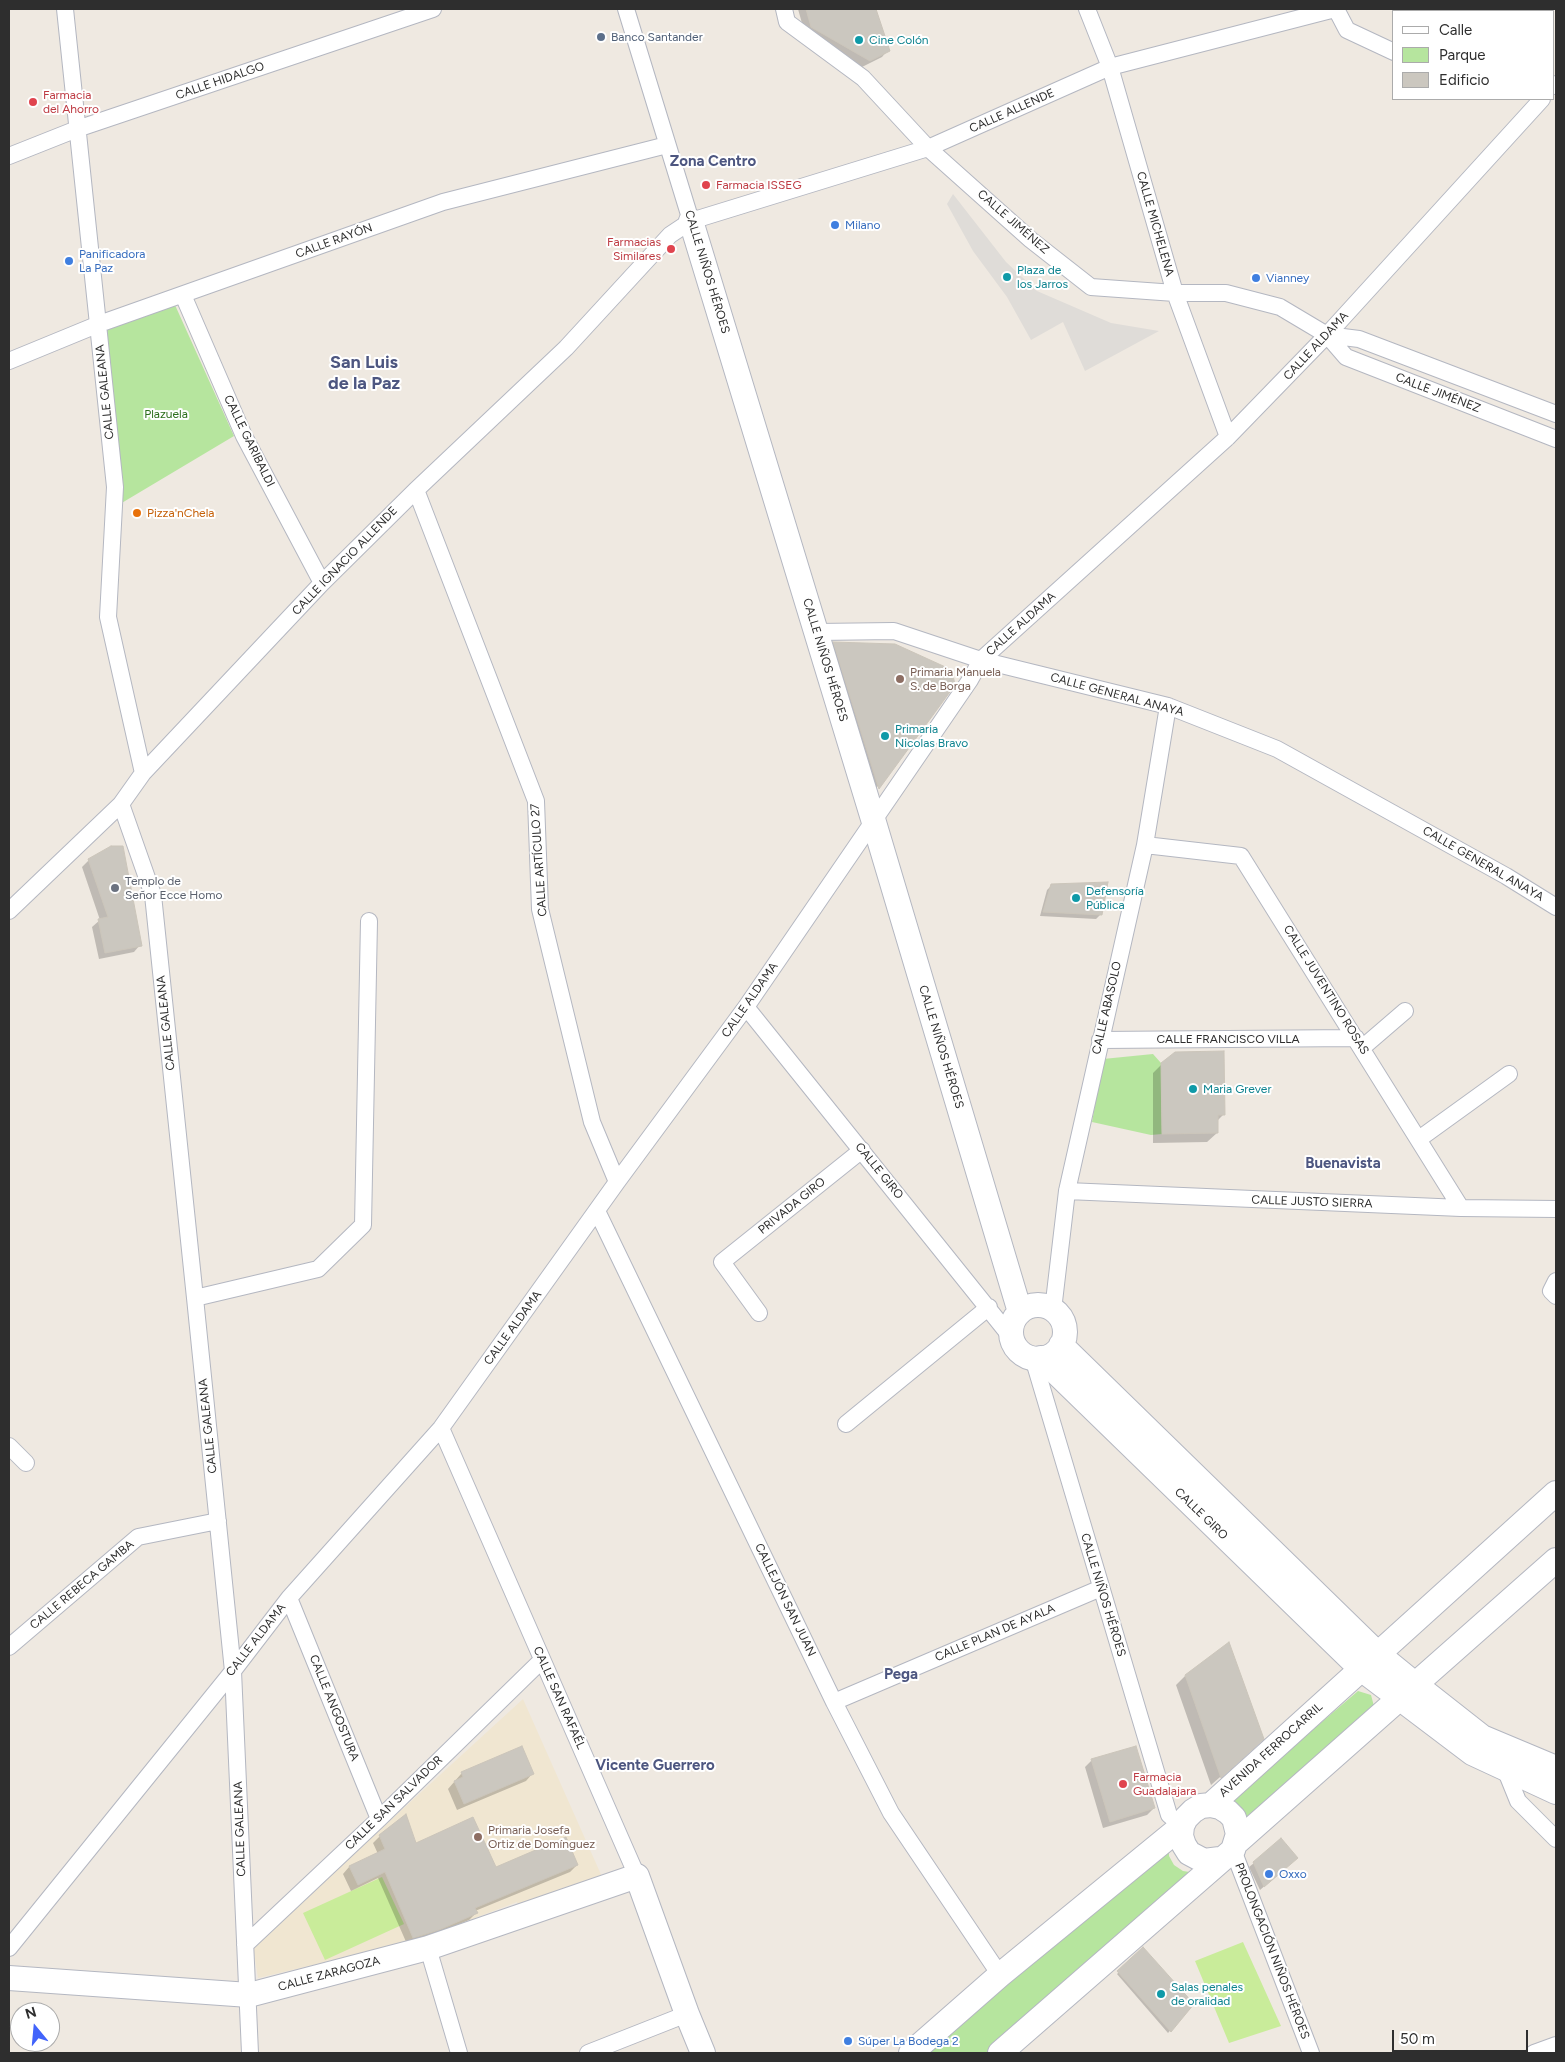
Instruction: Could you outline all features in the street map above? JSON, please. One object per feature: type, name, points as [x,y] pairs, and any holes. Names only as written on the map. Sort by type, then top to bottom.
[{"type":"street","name":"CALLE GALEANA","points":[[65,9],[114,487],[108,617],[143,773]]},
{"type":"street","name":"CALLE HIDALGO","points":[[9,156],[77,129],[433,9]]},
{"type":"street","name":"CALLE NIÑOS HÉROES","points":[[626,9],[817,632],[1020,1312]]},
{"type":"street","name":"CALLE JIMÉNEZ","points":[[784,9],[787,22],[863,78],[928,148],[1031,240],[1091,286],[1175,293],[1226,294],[1280,307],[1327,335],[1346,357],[1556,439]]},
{"type":"street","name":"CALLE MICHELENA","points":[[1087,9],[1110,67],[1175,293],[1228,437]]},
{"type":"street","name":"CALLE ALLENDE","points":[[691,221],[928,148],[1110,67],[1335,9]]},
{"type":"street","points":[[1335,9],[1347,30],[1392,51]]},
{"type":"street","name":"CALLE ALDAMA","points":[[9,1948],[233,1671],[289,1598],[441,1428],[617,1182],[746,1007],[970,680],[981,660],[1228,437],[1327,335],[1542,100]]},
{"type":"street","name":"CALLE RAYÓN","points":[[9,361],[98,324],[443,202],[667,145]]},
{"type":"street","name":"CALLE IGNACIO ALLENDE","points":[[9,911],[121,804],[143,773],[322,584],[416,490],[566,348],[670,235],[691,221]]},
{"type":"street","name":"CALLE GARIBALDI","points":[[183,295],[244,436],[322,584]]},
{"type":"street","name":"CALLE JIMÉNEZ","points":[[1327,335],[1358,339],[1556,414]]},
{"type":"street","name":"CALLE ARTÍCULO 27","points":[[416,490],[536,801],[540,909],[592,1122],[617,1182]]},
{"type":"street","name":"CALLE GENERAL ANAYA","points":[[817,632],[894,631],[981,660],[1168,706],[1277,749],[1506,876],[1556,907]]},
{"type":"street","name":"CALLE ABASOLO","points":[[1052,1310],[1067,1191],[1145,845],[1168,706]]},
{"type":"street","name":"CALLE GALEANA","points":[[121,804],[153,895],[195,1298],[233,1671],[250,2053]]},
{"type":"street","name":"CALLE JUVENTINO ROSAS","points":[[1145,845],[1241,856],[1461,1208]]},
{"type":"street","points":[[195,1298],[318,1269],[363,1225],[369,921]]},
{"type":"street","name":"CALLE GIRO","points":[[746,1007],[989,1307],[1011,1337]]},
{"type":"street","points":[[1359,1043],[1405,1012]]},
{"type":"street","name":"CALLE FRANCISCO VILLA","points":[[1100,1040],[1359,1043]]},
{"type":"street","points":[[1419,1139],[1509,1074]]},
{"type":"street","name":"PRIVADA GIRO","points":[[759,1313],[722,1262],[862,1150]]},
{"type":"street","name":"CALLE JUSTO SIERRA","points":[[1067,1191],[1461,1208],[1556,1209]]},
{"type":"street","name":"CALLEJÓN SAN JUAN","points":[[597,1211],[834,1702],[891,1813],[1000,1974]]},
{"type":"street","points":[[1556,1281],[1550,1290],[1556,1296]]},
{"type":"street","points":[[1046,1306],[1052,1310],[1063,1322],[1064,1338],[1056,1352],[1037,1358],[1018,1351],[1011,1337],[1014,1319],[1028,1307],[1046,1306]]},
{"type":"street","points":[[846,1424],[989,1307]]},
{"type":"street","name":"CALLE GIRO","points":[[1061,1345],[1378,1654],[1408,1692]]},
{"type":"street","name":"CALLE NIÑOS HÉROES","points":[[1037,1358],[1101,1588],[1169,1816],[1182,1826]]},
{"type":"street","name":"CALLE GIRO","points":[[1037,1358],[1360,1669],[1408,1692]]},
{"type":"street","name":"CALLE SAN RAFAÉL","points":[[441,1428],[637,1876],[703,2053]]},
{"type":"street","points":[[9,1446],[26,1463]]},
{"type":"street","name":"AVENIDA FERROCARRIL","points":[[912,2053],[1000,1974],[1182,1826],[1193,1811],[1201,1806],[1210,1805],[1556,1493]]},
{"type":"street","name":"CALLE REBECA GAMBA","points":[[9,1646],[138,1537],[218,1521]]},
{"type":"street","points":[[1000,2053],[1556,1560]]},
{"type":"street","name":"CALLE PLAN DE AYALA","points":[[834,1702],[1101,1588]]},
{"type":"street","name":"CALLE ANGOSTURA","points":[[289,1598],[379,1819]]},
{"type":"street","name":"CALLE SAN SALVADOR","points":[[245,1944],[379,1819],[542,1660]]},
{"type":"street","points":[[1408,1692],[1472,1754],[1507,1758],[1556,1768]]},
{"type":"street","points":[[1507,1758],[1556,1792]]},
{"type":"street","points":[[1507,1758],[1518,1801],[1556,1839]]},
{"type":"street","points":[[1210,1805],[1220,1807],[1234,1818],[1237,1826],[1230,1850]]},
{"type":"street","points":[[1182,1826],[1181,1836],[1189,1853],[1204,1861],[1230,1850]]},
{"type":"street","name":"PROLONGACIÓN NIÑOS HÉROES","points":[[1230,1850],[1311,2053]]},
{"type":"street","name":"CALLE ZARAGOZA","points":[[9,1978],[248,1996],[428,1948],[637,1876]]},
{"type":"street","points":[[428,1948],[459,2053]]},
{"type":"street","points":[[588,2053],[687,2014]]},
{"type":"street","points":[[1534,2053],[1556,2046]]},
{"type":"shaded area","name":"Plaza de los Jarros","points":[[953,194],[1006,262],[1037,291],[1111,323],[1159,331],[1085,371],[1063,322],[1031,340],[1007,297],[973,251],[947,204]]},
{"type":"shaded area","name":"Primaria Josefa Ortiz de Domínguez","points":[[523,1699],[603,1879],[520,1910],[517,1902],[415,1941],[258,1978],[253,1946]]},
{"type":"green space","name":"Plazuela","points":[[175,305],[234,436],[120,504],[103,327]]},
{"type":"green space","points":[[1153,1054],[1161,1063],[1162,1134],[1151,1135],[1092,1122],[1103,1059]]},
{"type":"green space","points":[[1358,1691],[1371,1695],[1375,1710],[1248,1820],[1240,1806],[1231,1800]]},
{"type":"green space","points":[[1169,1842],[1169,1856],[1174,1865],[1183,1871],[1196,1873],[991,2053],[929,2053]]},
{"type":"green space","points":[[382,1877],[404,1924],[325,1960],[303,1913]]},
{"type":"green space","points":[[1243,1942],[1281,2026],[1229,2043],[1195,1961]]},
{"type":"building","name":"Cine Colón","points":[[806,9],[876,9],[890,51],[870,61],[811,27]]},
{"type":"building","name":"Primaria Nicolas Bravo","points":[[833,642],[895,644],[952,670],[955,685],[879,789]]},
{"type":"building","name":"Templo de Señor Ecce Homo","points":[[111,846],[123,846],[142,946],[105,953],[98,919],[108,917],[88,859]]},
{"type":"building","name":"Defensoría Pública","points":[[1108,882],[1102,915],[1043,912],[1051,884]]},
{"type":"building","name":"Maria Grever","points":[[1224,1051],[1225,1115],[1218,1115],[1218,1133],[1162,1134],[1161,1063],[1175,1052]]},
{"type":"building","points":[[1229,1642],[1264,1739],[1221,1778],[1185,1675]]},
{"type":"building","name":"Primaria Josefa Ortiz de Domínguez","points":[[522,1746],[534,1774],[464,1804],[454,1781],[463,1777],[461,1772]]},
{"type":"building","name":"Farmacia Guadalajara","points":[[1136,1746],[1155,1808],[1110,1822],[1091,1759]]},
{"type":"building","points":[[406,1814],[416,1843],[473,1817],[496,1867],[566,1837],[578,1865],[475,1908],[478,1913],[439,1930],[413,1938],[385,1872],[358,1885],[349,1866],[385,1849],[379,1835]]},
{"type":"building","name":"Oxxo","points":[[1281,1838],[1298,1858],[1264,1887],[1253,1862]]},
{"type":"building","name":"Salas penales de oralidad","points":[[1143,1947],[1194,2004],[1171,2032],[1117,1971]]},
{"type":"place","name":"Banco Santander","points":[[601,37]]},
{"type":"place","name":"Cine Colón","points":[[859,40]]},
{"type":"place","name":"Farmacia del Ahorro","points":[[33,102]]},
{"type":"place","name":"Farmacia ISSEG","points":[[706,185]]},
{"type":"place","name":"Milano","points":[[835,225]]},
{"type":"place","name":"Farmacias Similares","points":[[671,249]]},
{"type":"place","name":"Panificadora La Paz","points":[[69,261]]},
{"type":"place","name":"Plaza de los Jarros","points":[[1007,277]]},
{"type":"place","name":"Vianney","points":[[1256,278]]},
{"type":"place","name":"Pizza'nChela","points":[[137,513]]},
{"type":"place","name":"Primaria Manuela S. de Borga","points":[[900,679]]},
{"type":"place","name":"Primaria Nicolas Bravo","points":[[885,736]]},
{"type":"place","name":"Templo de Señor Ecce Homo","points":[[115,888]]},
{"type":"place","name":"Defensoría Pública","points":[[1076,898]]},
{"type":"place","name":"Maria Grever","points":[[1193,1089]]},
{"type":"place","name":"Farmacia Guadalajara","points":[[1123,1784]]},
{"type":"place","name":"Primaria Josefa Ortiz de Domínguez","points":[[478,1837]]},
{"type":"place","name":"Oxxo","points":[[1269,1874]]},
{"type":"place","name":"Salas penales de oralidad","points":[[1161,1994]]},
{"type":"place","name":"Súper La Bodega 2","points":[[848,2041]]},
{"type":"district","name":"Zona Centro","points":[[713,162]]},
{"type":"district","name":"San Luis de la Paz","points":[[364,373]]},
{"type":"district","name":"Buenavista","points":[[1343,1164]]},
{"type":"district","name":"Pega","points":[[901,1675]]},
{"type":"district","name":"Vicente Guerrero","points":[[655,1766]]}]
